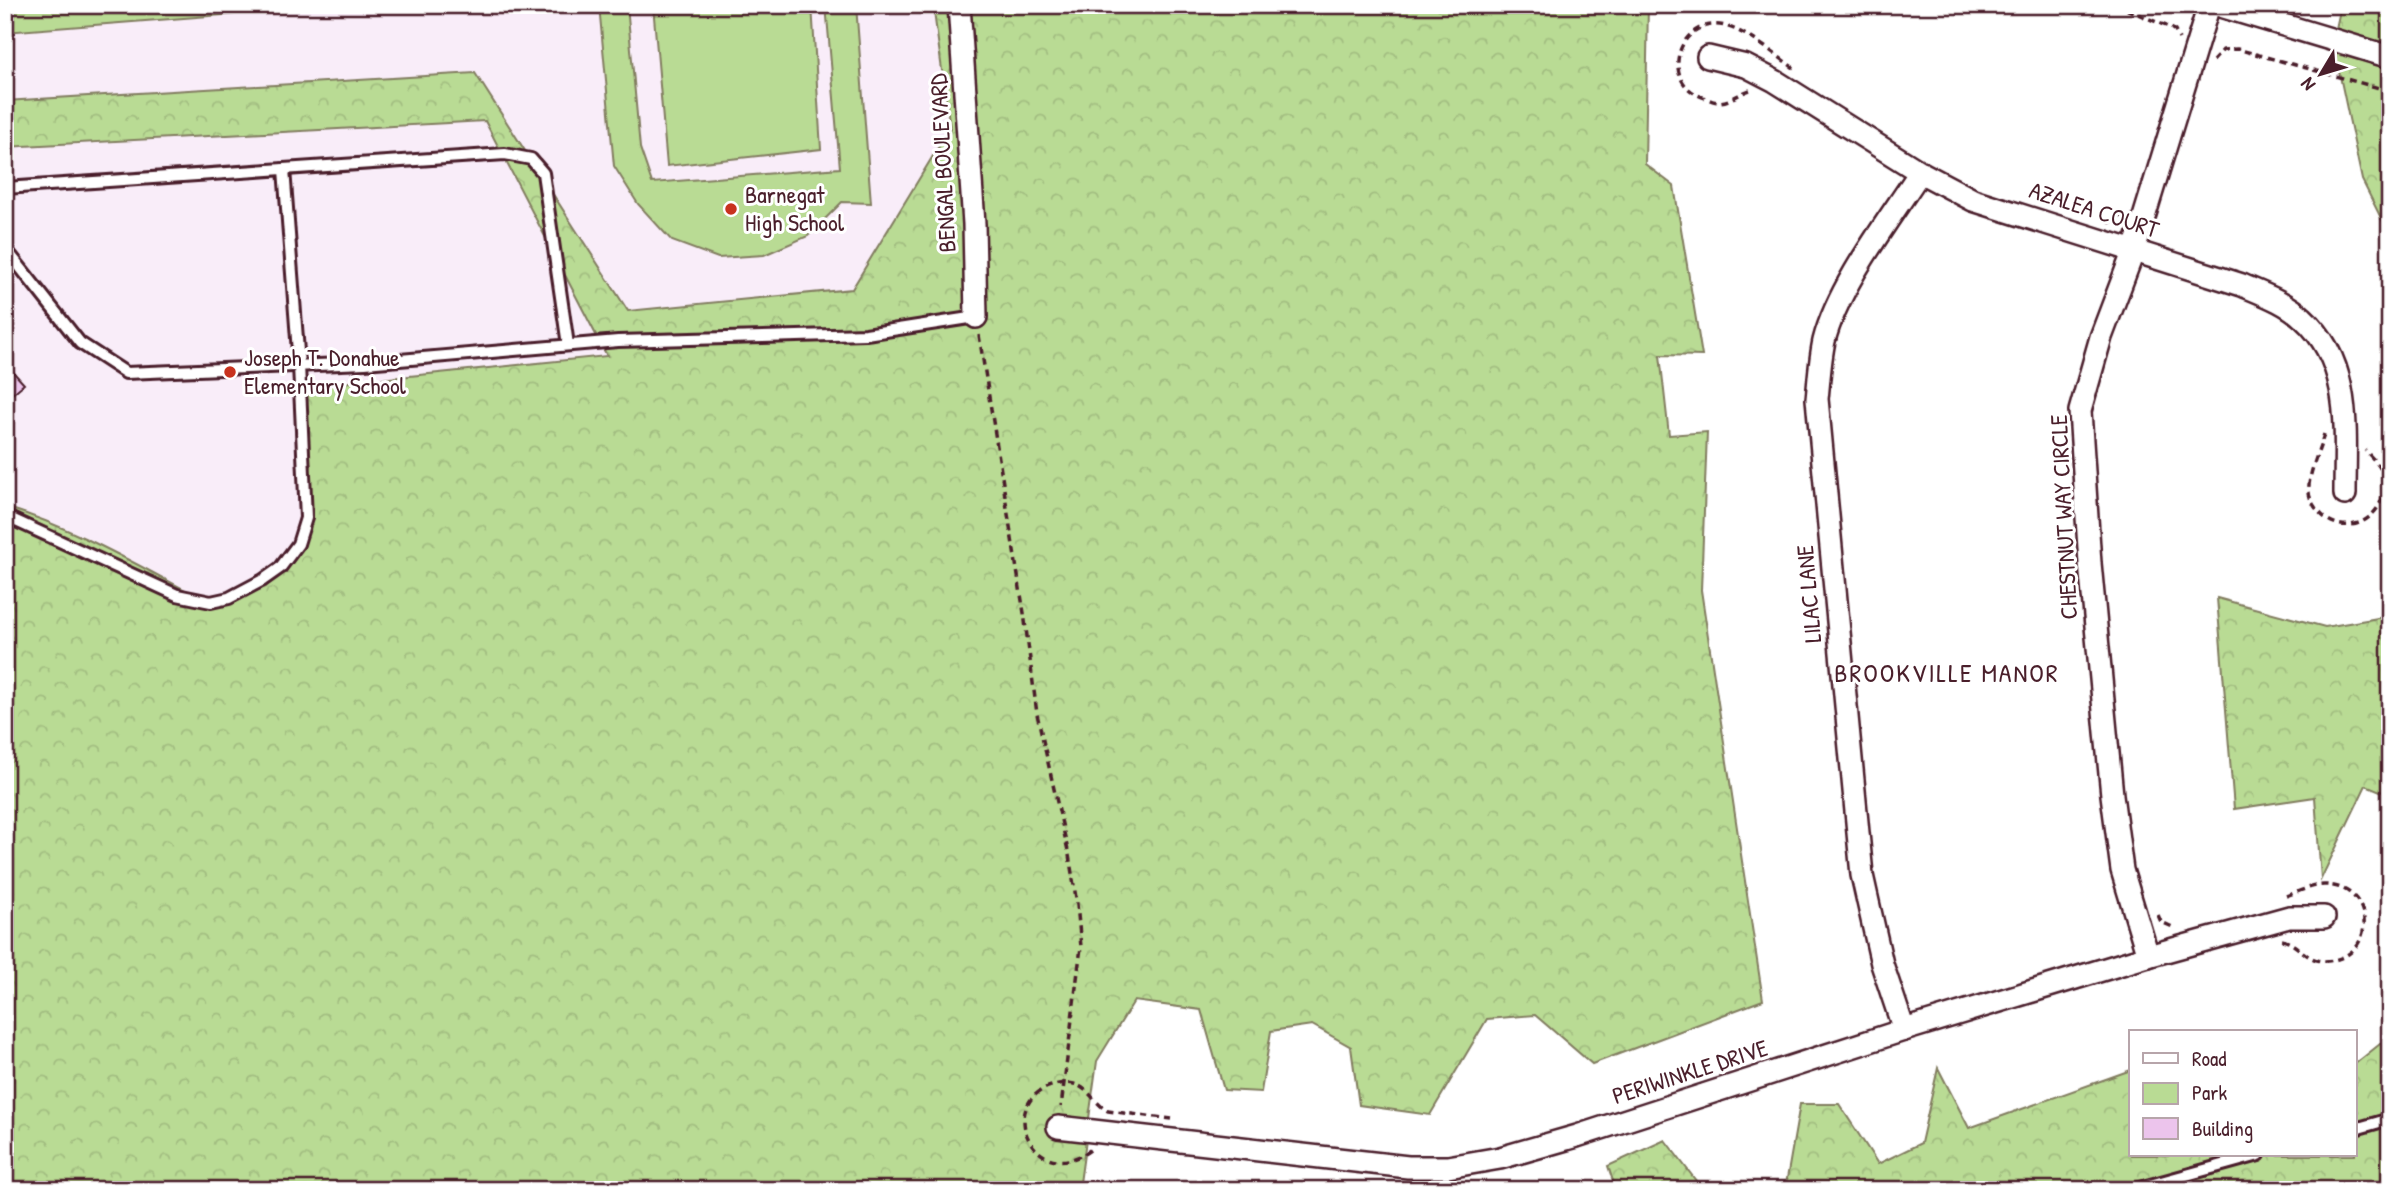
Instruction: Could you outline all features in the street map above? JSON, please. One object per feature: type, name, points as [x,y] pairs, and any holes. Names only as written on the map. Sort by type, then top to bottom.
[{"type":"street","name":"BENGAL BOULEVARD","points":[[959,5],[974,224],[976,317]]},
{"type":"street","name":"CHESTNUT WAY CIRCLE","points":[[2148,956],[2122,870],[2112,795],[2090,562],[2080,411],[2101,337],[2134,250],[2209,5]]},
{"type":"street","points":[[2217,5],[2390,57]]},
{"type":"street","name":"AZALEA COURT","points":[[1708,57],[1746,65],[1920,173],[1973,200],[2242,285],[2274,299],[2302,317],[2325,343],[2340,375],[2345,420],[2345,494]]},
{"type":"street","name":"LILAC LANE","points":[[1904,1030],[1882,964],[1863,875],[1817,399],[1824,342],[1834,313],[1853,276],[1920,173]]},
{"type":"street","name":"PERIWINKLE DRIVE","points":[[1058,1127],[1408,1167],[1448,1167],[1500,1158],[1564,1139],[1904,1030],[2148,956],[2289,917],[2324,917]]},
{"type":"lane","points":[[5,188],[505,154],[531,159],[542,173],[568,345]]},
{"type":"lane","points":[[5,516],[177,595],[211,602],[229,598],[280,568],[298,544],[306,518],[299,365],[284,169]]},
{"type":"lane","points":[[5,248],[80,343],[125,373],[365,363],[618,341],[866,334],[976,317]]},
{"type":"lane","points":[[2356,1129],[2390,1119]]},
{"type":"lane","points":[[2132,1190],[2255,1156]]},
{"type":"path","points":[[2116,5],[2175,31],[2181,44]]},
{"type":"path","points":[[1757,90],[1748,90],[1720,102],[1692,92],[1683,82],[1678,65],[1678,52],[1682,43],[1689,34],[1707,24],[1728,26],[1801,73]]},
{"type":"path","points":[[2209,71],[2213,61],[2223,50],[2238,49],[2390,91]]},
{"type":"path","points":[[2108,223],[2117,220],[2124,212]]},
{"type":"path","points":[[976,317],[1024,613],[1037,714],[1069,855],[1077,904],[1081,947],[1058,1127]]},
{"type":"path","points":[[2327,422],[2308,491],[2311,501],[2328,521],[2345,526],[2357,525],[2378,510],[2385,490],[2383,473],[2364,449]]},
{"type":"path","points":[[2273,938],[2287,940],[2309,958],[2323,961],[2342,958],[2359,944],[2365,920],[2352,894],[2338,886],[2320,885],[2274,899]]},
{"type":"path","points":[[2155,905],[2161,922],[2174,929],[2180,927]]},
{"type":"path","points":[[1094,1146],[1080,1157],[1058,1161],[1046,1158],[1033,1147],[1024,1132],[1025,1110],[1029,1102],[1041,1090],[1056,1083],[1074,1084],[1084,1089],[1108,1111],[1174,1119]]},
{"type":"shaded area","name":"Barnegat High School","points":[[5,5],[933,5],[950,128],[852,289],[628,311],[475,73],[5,101]]},
{"type":"shaded area","name":"Joseph T. Donahue Elementary School","points":[[485,121],[607,356],[301,387],[304,533],[266,587],[216,606],[92,542],[29,514],[5,507],[5,147]]},
{"type":"green space","points":[[5,5],[259,5],[260,12],[5,32]]},
{"type":"green space","points":[[599,5],[627,5],[640,148],[652,183],[840,168],[826,5],[856,5],[871,203],[842,202],[808,236],[764,255],[718,258],[672,241],[638,204],[614,166]]},
{"type":"green space","points":[[653,5],[812,5],[821,149],[667,166]]},
{"type":"green space","points":[[933,5],[1648,5],[1645,164],[1674,186],[1702,356],[1660,355],[1669,435],[1707,432],[1701,590],[1763,1000],[1592,1064],[1535,1015],[1487,1019],[1430,1115],[1359,1105],[1351,1047],[1312,1025],[1271,1031],[1261,1092],[1224,1090],[1201,1010],[1134,1001],[1097,1061],[1079,1190],[5,1190],[5,507],[86,539],[216,606],[266,587],[304,533],[301,387],[607,356],[485,121],[5,147],[5,101],[475,73],[628,311],[852,289],[950,128]]},
{"type":"green space","points":[[2341,5],[2390,5],[2390,236],[2362,180],[2333,43]]},
{"type":"green space","points":[[2217,598],[2325,627],[2390,616],[2390,795],[2366,785],[2321,879],[2315,797],[2234,809]]},
{"type":"green space","points":[[2390,1036],[2390,1190],[1785,1190],[1800,1104],[1839,1104],[1878,1164],[1921,1143],[1938,1068],[1969,1128],[2129,1071],[2129,1156],[2356,1156],[2356,1063]]},
{"type":"green space","points":[[1665,1140],[1703,1190],[1616,1190],[1608,1166]]},
{"type":"building","points":[[5,363],[24,384],[5,400]]},
{"type":"place","name":"Barnegat High School","points":[[731,209]]},
{"type":"place","name":"Joseph T. Donahue Elementary School","points":[[230,372]]},
{"type":"district","name":"BROOKVILLE MANOR","points":[[1947,673]]}]
